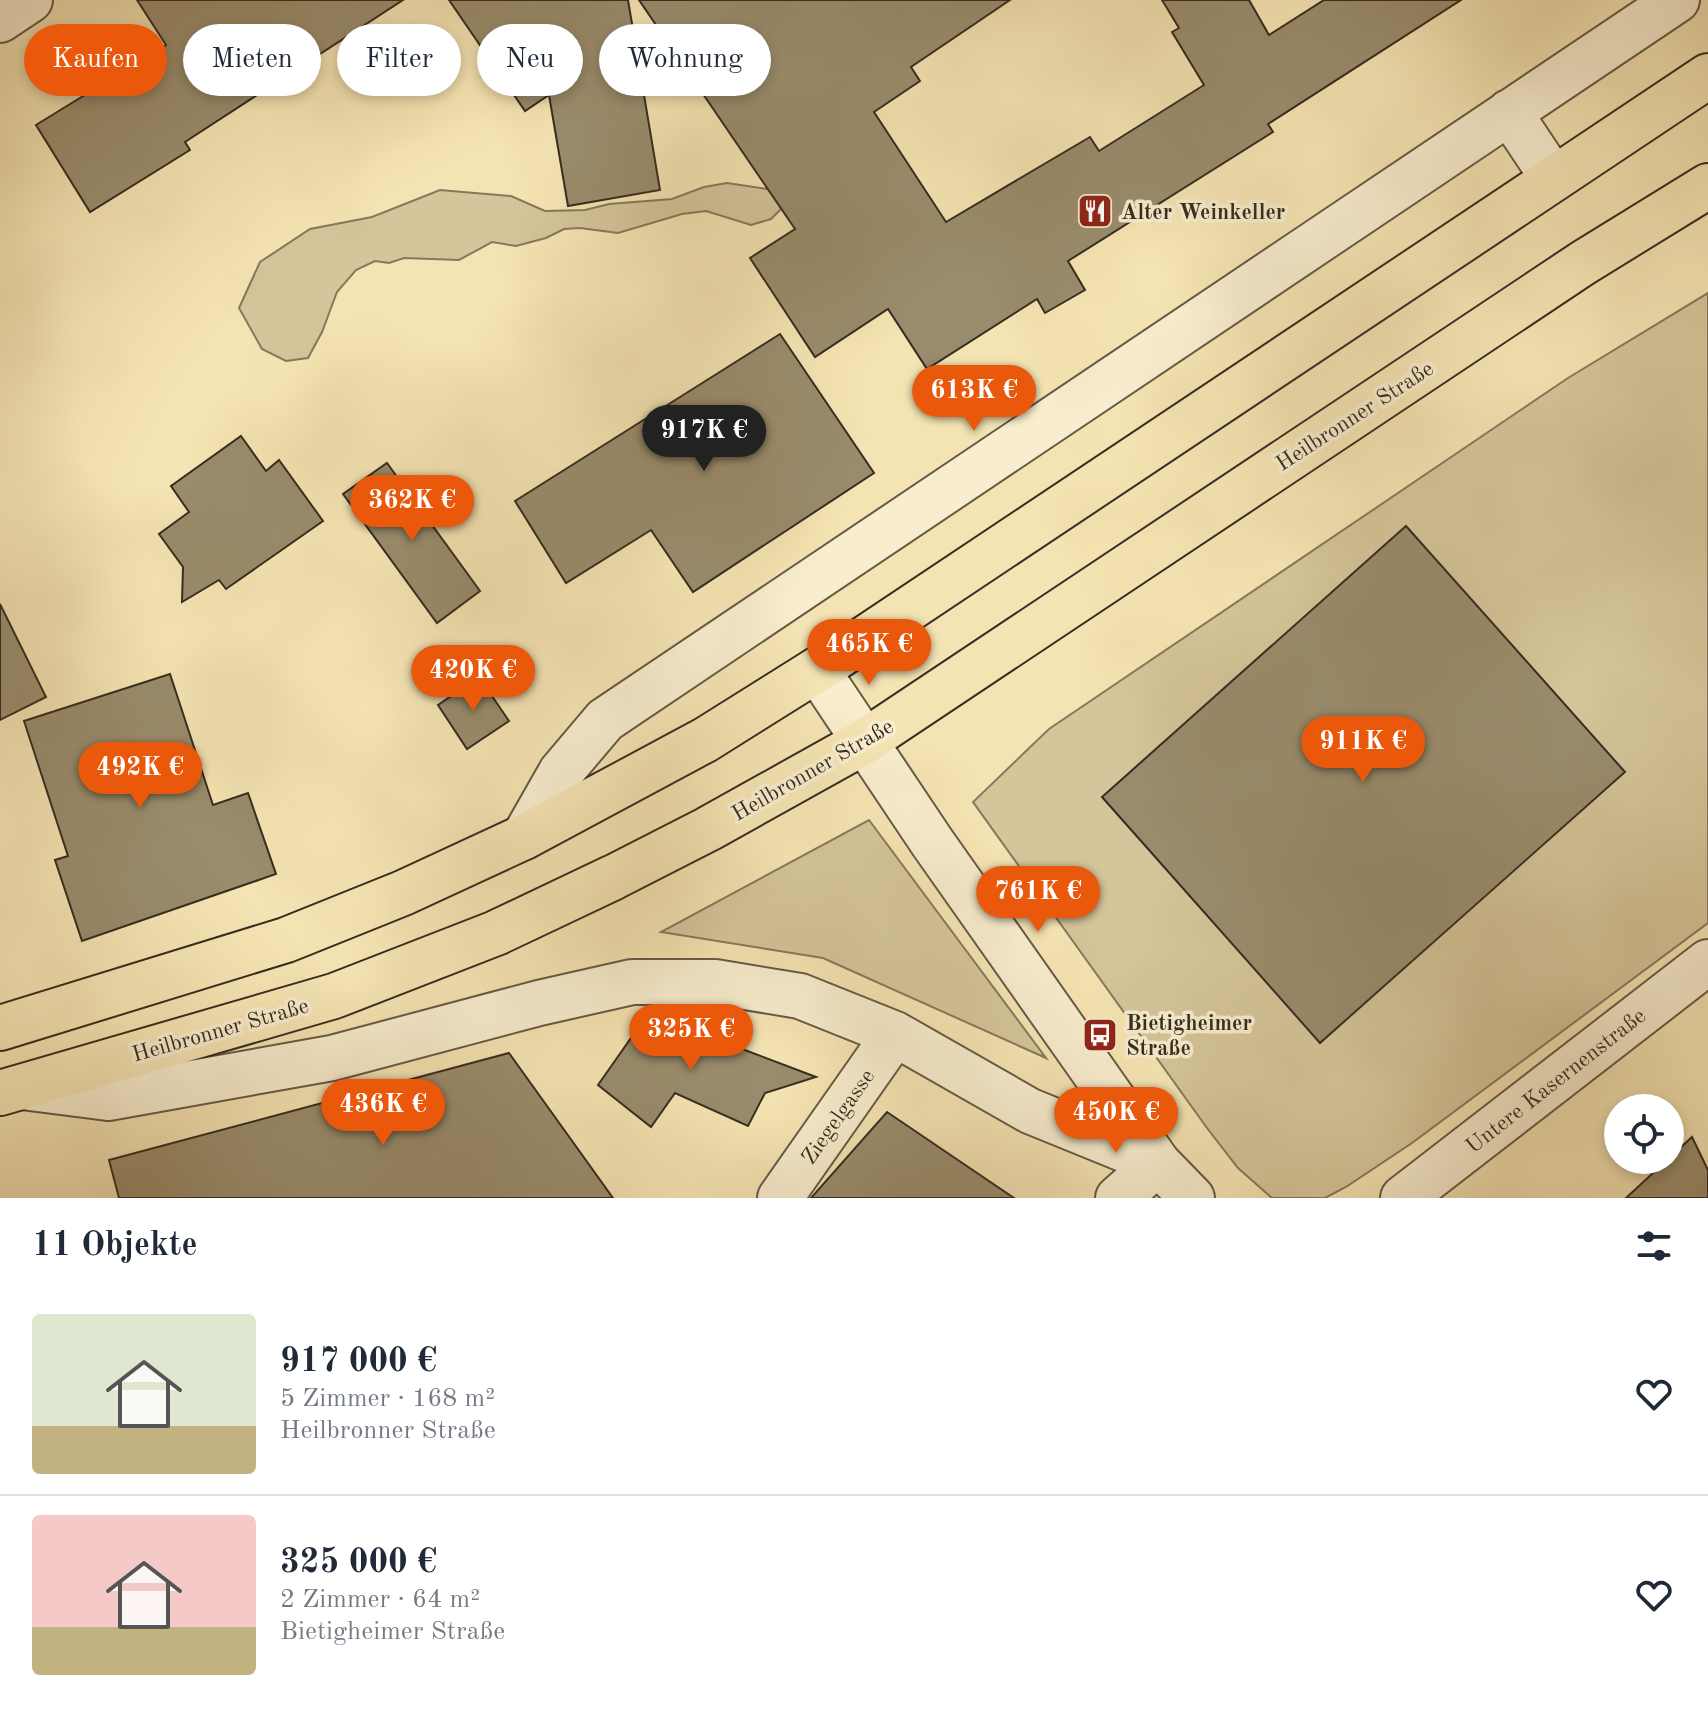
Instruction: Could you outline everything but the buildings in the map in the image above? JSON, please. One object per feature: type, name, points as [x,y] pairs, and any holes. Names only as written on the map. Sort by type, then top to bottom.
[{"type":"main road","points":[[0,1028],[286,940],[403,893],[524,837],[705,740],[817,670],[1708,76]]},
{"type":"main road","name":"Heilbronner Straße","points":[[11,1090],[334,996],[496,933],[708,829],[864,742],[1531,297],[1708,186]]},
{"type":"street","points":[[0,20],[30,0]]},
{"type":"street","points":[[524,837],[561,772],[605,720],[1677,0]]},
{"type":"street","points":[[1509,112],[1553,178]]},
{"type":"street","points":[[817,670],[1158,1163],[1192,1198]]},
{"type":"street","name":"Untere Kasernenstraße","points":[[1403,1198],[1708,962]]},
{"type":"street","points":[[11,1090],[108,1098],[332,1058],[539,1003],[632,982],[715,982],[800,996],[895,1034],[1030,1111],[1158,1163]]},
{"type":"street","name":"Ziegelgasse","points":[[780,1198],[895,1034]]},
{"type":"street","points":[[1118,1198],[1158,1163]]},
{"type":"shaded area","points":[[727,183],[774,190],[792,198],[771,219],[751,225],[706,211],[682,214],[618,233],[564,229],[546,238],[516,246],[492,242],[459,260],[404,258],[389,263],[375,261],[356,270],[337,292],[308,358],[286,361],[262,349],[239,308],[260,262],[310,229],[372,217],[440,190],[511,196],[545,211],[585,210],[609,204],[672,199],[704,187]]},
{"type":"shaded area","points":[[1708,293],[1708,923],[1412,1143],[1346,1187],[1325,1198],[1272,1198],[1238,1168],[1207,1128],[973,802],[1049,729],[1568,378]]},
{"type":"shaded area","points":[[869,820],[1046,1058],[823,958],[661,932]]},
{"type":"place","name":"Alter Weinkeller","points":[[1095,211]]},
{"type":"place","name":"Bietigheimer Straße","points":[[1100,1035]]}]
